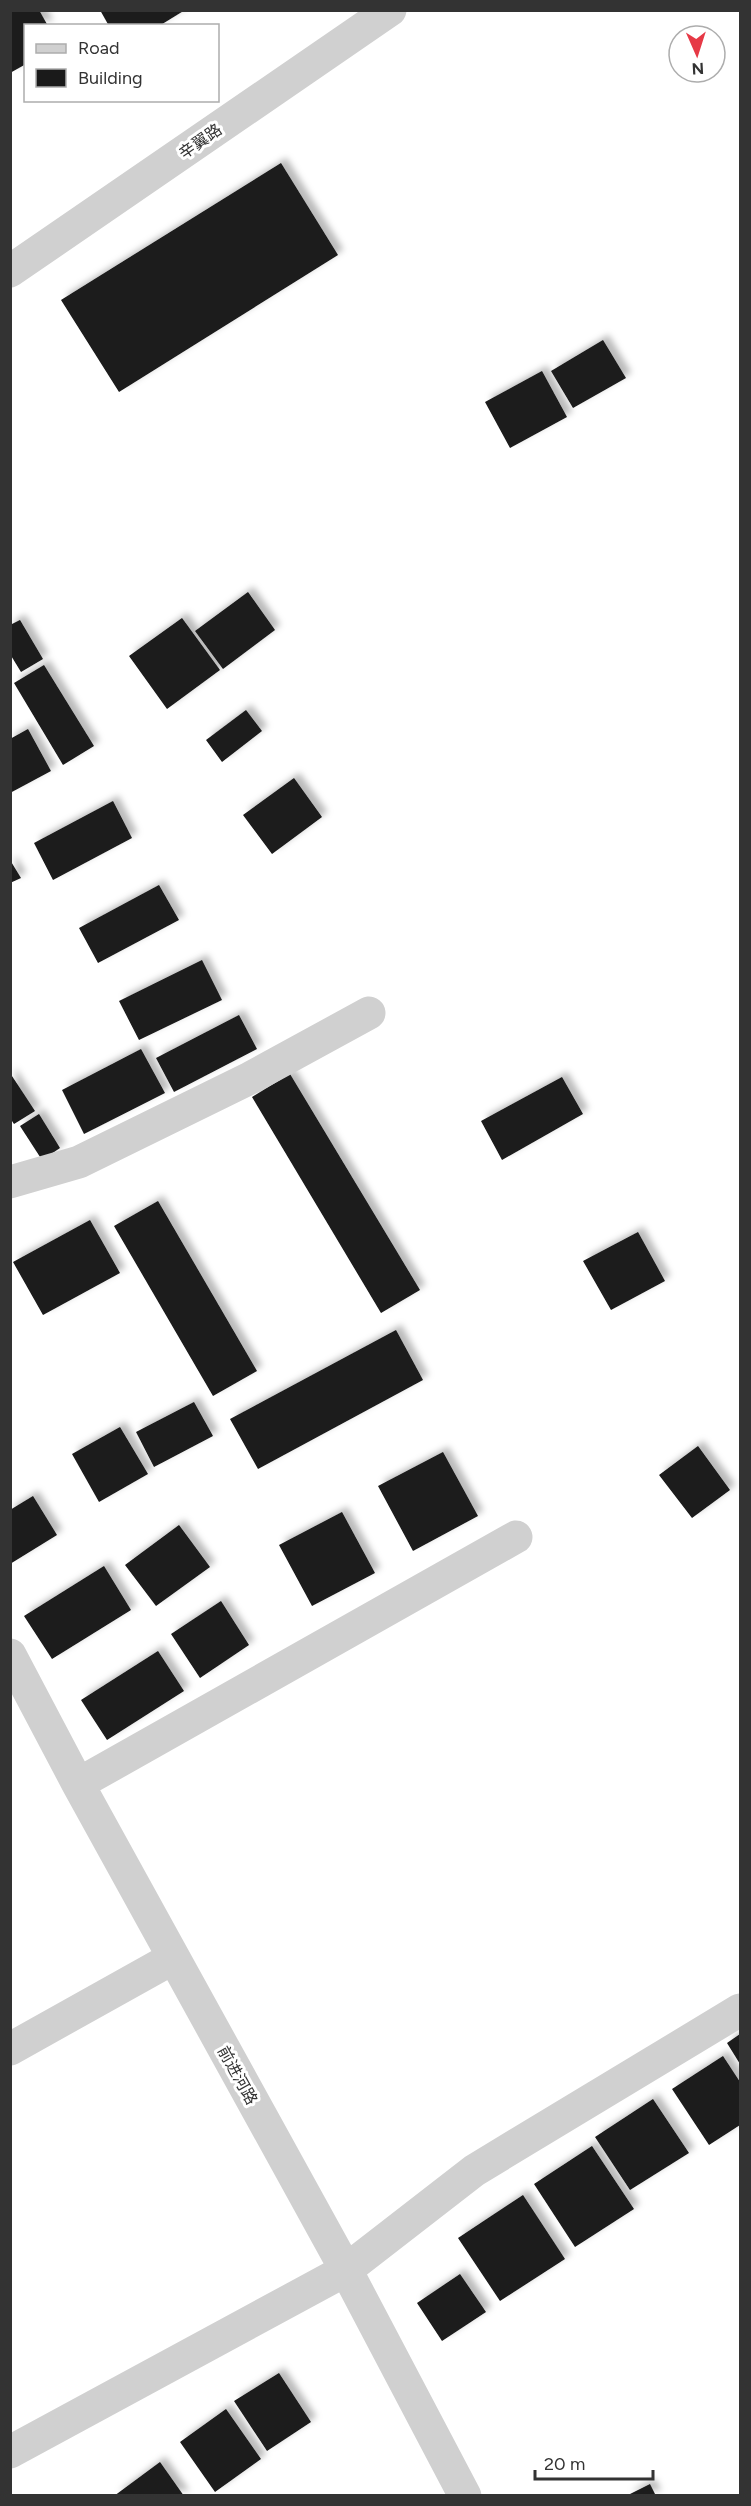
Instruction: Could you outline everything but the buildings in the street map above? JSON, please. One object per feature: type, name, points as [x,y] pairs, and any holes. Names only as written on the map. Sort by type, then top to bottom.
[{"type":"street","name":"辛翼路","points":[[10,272],[390,10]]},
{"type":"street","points":[[10,1182],[79,1162],[250,1078],[369,1013]]},
{"type":"street","points":[[78,1784],[516,1538]]},
{"type":"street","name":"前进河路","points":[[11,1658],[173,1958],[346,2270],[465,2496]]},
{"type":"street","points":[[10,2049],[173,1958]]},
{"type":"street","points":[[10,2452],[346,2270],[476,2170],[741,2010]]}]
